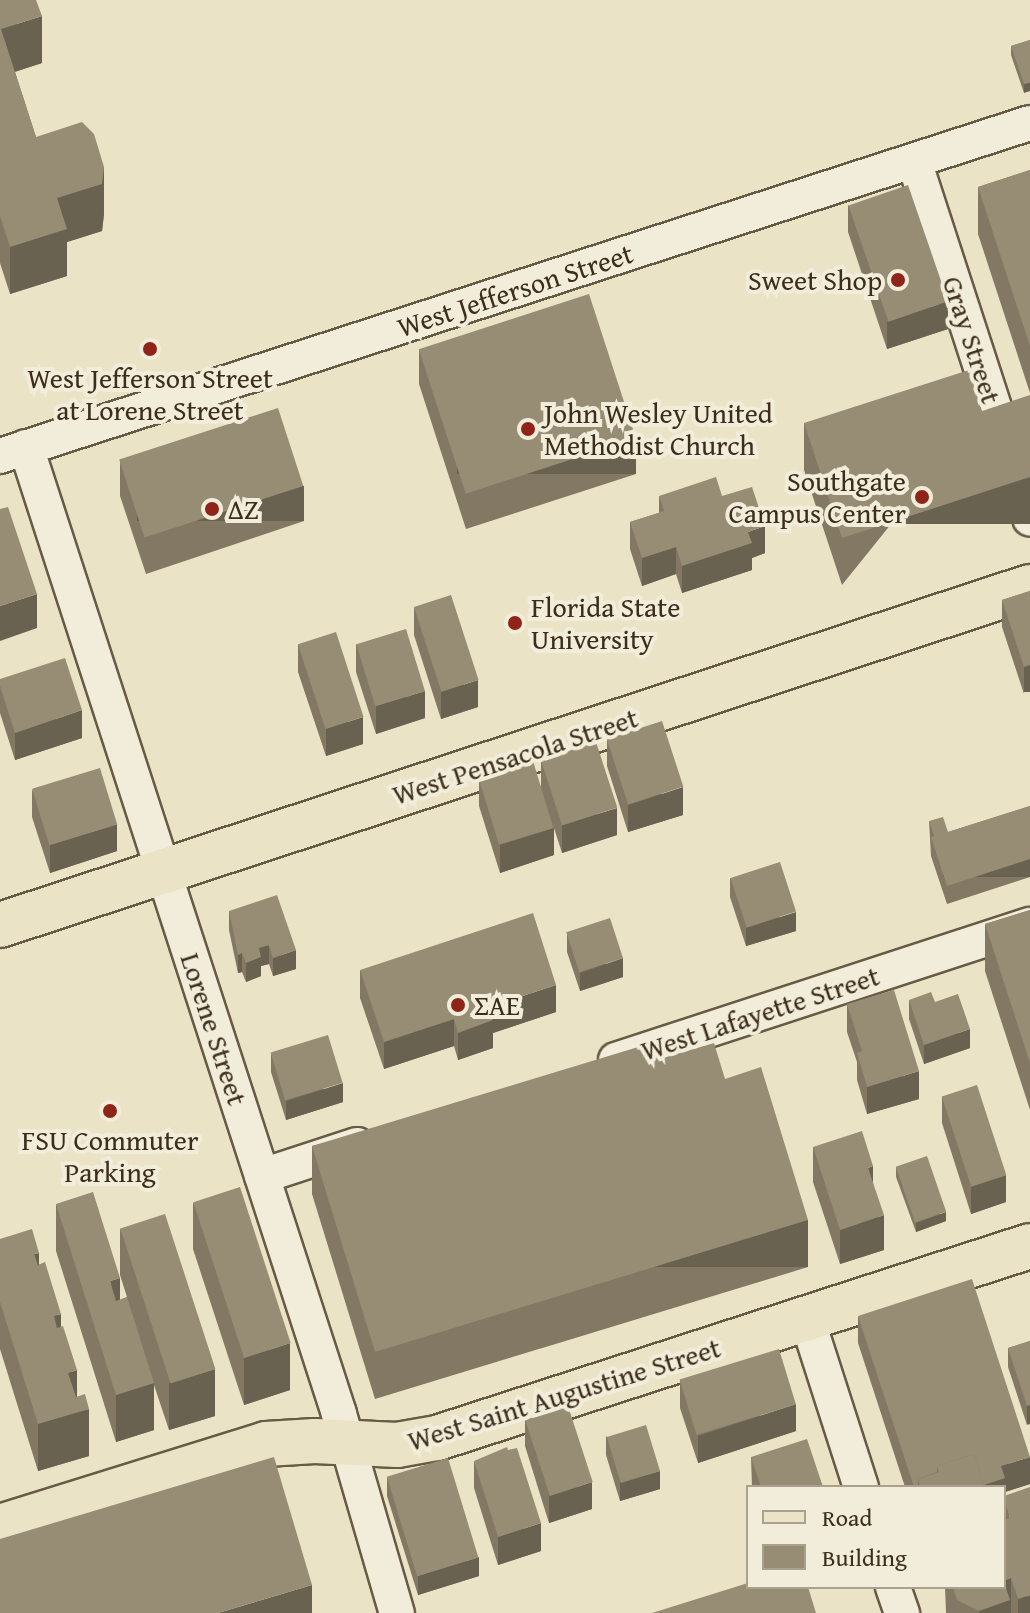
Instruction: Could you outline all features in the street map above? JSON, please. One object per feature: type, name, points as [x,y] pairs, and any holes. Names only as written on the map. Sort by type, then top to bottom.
[{"type":"main road","name":"West Pensacola Street","points":[[0,925],[1030,587]]},
{"type":"main road","name":"West Saint Augustine Street","points":[[0,1527],[252,1447],[298,1441],[397,1445],[437,1438],[1030,1246]]},
{"type":"street","name":"West Jefferson Street","points":[[13,452],[1030,123]]},
{"type":"street","name":"Gray Street","points":[[914,161],[1030,519]]},
{"type":"street","name":"Lorene Street","points":[[13,452],[163,871],[347,1442],[397,1613]]},
{"type":"street","name":"West Lafayette Street","points":[[580,1072],[1030,925]]},
{"type":"street","points":[[262,1176],[383,1136]]},
{"type":"street","points":[[807,1319],[860,1485]]},
{"type":"street","points":[[894,1589],[902,1613]]},
{"type":"building","points":[[0,0],[36,0],[42,16],[1,29],[36,137],[82,122],[94,134],[104,167],[102,184],[57,198],[67,229],[10,247],[0,216]]},
{"type":"building","points":[[1030,40],[1030,82],[1024,84],[1011,46]]},
{"type":"building","points":[[1030,170],[1030,346],[978,187]]},
{"type":"building","name":"Sweet Shop","points":[[908,185],[948,301],[888,322],[848,206]]},
{"type":"building","name":"John Wesley United Methodist Church","points":[[589,294],[636,439],[466,494],[419,349]]},
{"type":"building","points":[[969,370],[982,411],[1030,395],[1030,477],[842,538],[804,423]]},
{"type":"building","points":[[278,408],[303,486],[145,538],[119,460]]},
{"type":"building","points":[[716,477],[722,496],[752,487],[765,526],[748,532],[752,543],[682,566],[676,547],[642,558],[630,522],[664,511],[659,496]]},
{"type":"building","points":[[8,507],[37,594],[0,606],[0,509]]},
{"type":"building","points":[[1030,591],[1030,665],[1024,667],[1002,600]]},
{"type":"building","points":[[451,595],[479,680],[441,692],[414,607]]},
{"type":"building","points":[[406,629],[425,691],[375,706],[356,644]]},
{"type":"building","points":[[336,632],[364,717],[325,729],[298,644]]},
{"type":"building","points":[[65,658],[82,710],[15,733],[0,679]]},
{"type":"building","points":[[662,721],[683,787],[628,805],[607,739]]},
{"type":"building","points":[[596,742],[617,808],[562,826],[541,760]]},
{"type":"building","points":[[533,761],[553,828],[499,845],[478,778]]},
{"type":"building","points":[[100,768],[117,824],[49,845],[32,789]]},
{"type":"building","points":[[1030,806],[1030,859],[947,886],[929,821],[943,817],[948,832]]},
{"type":"building","points":[[780,862],[796,911],[747,928],[731,878]]},
{"type":"building","points":[[277,895],[296,950],[273,958],[269,945],[259,948],[261,957],[246,963],[242,953],[238,955],[229,911]]},
{"type":"building","points":[[1030,910],[1030,1063],[985,924]]},
{"type":"building","name":"ΣΑΕ","points":[[533,913],[556,985],[489,1007],[493,1020],[458,1033],[454,1019],[384,1042],[360,970]]},
{"type":"building","points":[[610,918],[623,958],[579,972],[566,932]]},
{"type":"building","points":[[894,990],[919,1071],[867,1087],[857,1053],[862,1051],[847,1004]]},
{"type":"building","points":[[931,992],[935,1002],[958,994],[970,1029],[924,1045],[909,1000]]},
{"type":"building","points":[[328,1035],[343,1083],[285,1100],[271,1053]]},
{"type":"building","points":[[658,1041],[663,1058],[714,1043],[725,1079],[761,1067],[808,1220],[375,1352],[312,1146]]},
{"type":"building","points":[[977,1085],[1006,1175],[971,1187],[942,1096]]},
{"type":"building","points":[[862,1131],[873,1166],[868,1168],[884,1215],[840,1230],[813,1147]]},
{"type":"building","points":[[927,1156],[946,1212],[915,1223],[896,1167]]},
{"type":"building","points":[[240,1187],[291,1343],[244,1358],[193,1202]]},
{"type":"building","points":[[93,1192],[120,1278],[110,1281],[116,1301],[127,1297],[154,1383],[116,1395],[56,1204]]},
{"type":"building","points":[[165,1214],[215,1369],[171,1384],[120,1229]]},
{"type":"building","points":[[32,1229],[39,1253],[34,1254],[38,1265],[45,1262],[61,1314],[54,1316],[57,1328],[63,1326],[77,1370],[68,1373],[76,1397],[85,1394],[89,1409],[38,1424],[0,1302],[0,1239]]},
{"type":"building","points":[[972,1279],[1030,1457],[1001,1466],[1005,1478],[984,1485],[974,1454],[937,1466],[937,1472],[918,1479],[918,1485],[913,1485],[858,1316]]},
{"type":"building","points":[[1030,1341],[1030,1405],[1027,1406],[1008,1348]]},
{"type":"building","points":[[779,1349],[796,1404],[697,1435],[680,1379]]},
{"type":"building","points":[[568,1406],[593,1482],[550,1496],[525,1420]]},
{"type":"building","points":[[646,1425],[660,1471],[621,1483],[607,1437]]},
{"type":"building","points":[[807,1439],[822,1485],[760,1485],[751,1457]]},
{"type":"building","points":[[507,1447],[508,1450],[517,1448],[541,1523],[498,1537],[474,1461]]},
{"type":"building","points":[[974,1454],[984,1485],[920,1485],[918,1479],[939,1472],[937,1466]]},
{"type":"building","points":[[274,1457],[312,1585],[218,1613],[0,1613],[0,1539]]},
{"type":"building","points":[[448,1458],[478,1557],[417,1576],[387,1477]]},
{"type":"building","points":[[1030,1487],[1030,1595],[1018,1599],[1011,1578],[1006,1580],[1006,1519],[1010,1518],[1006,1495]]},
{"type":"building","points":[[746,1584],[746,1589],[809,1589],[816,1613],[652,1613]]},
{"type":"building","points":[[1006,1588],[1010,1600],[979,1611],[957,1600],[954,1589]]},
{"type":"place","name":"Sweet Shop","points":[[898,280]]},
{"type":"place","name":"West Jefferson Street at Lorene Street","points":[[150,349]]},
{"type":"place","name":"John Wesley United Methodist Church","points":[[528,429]]},
{"type":"place","name":"Southgate Campus Center","points":[[922,497]]},
{"type":"place","name":"ΔΖ","points":[[212,509]]},
{"type":"place","name":"Florida State University","points":[[515,623]]},
{"type":"place","name":"ΣΑΕ","points":[[458,1005]]},
{"type":"place","name":"FSU Commuter Parking","points":[[110,1111]]}]
